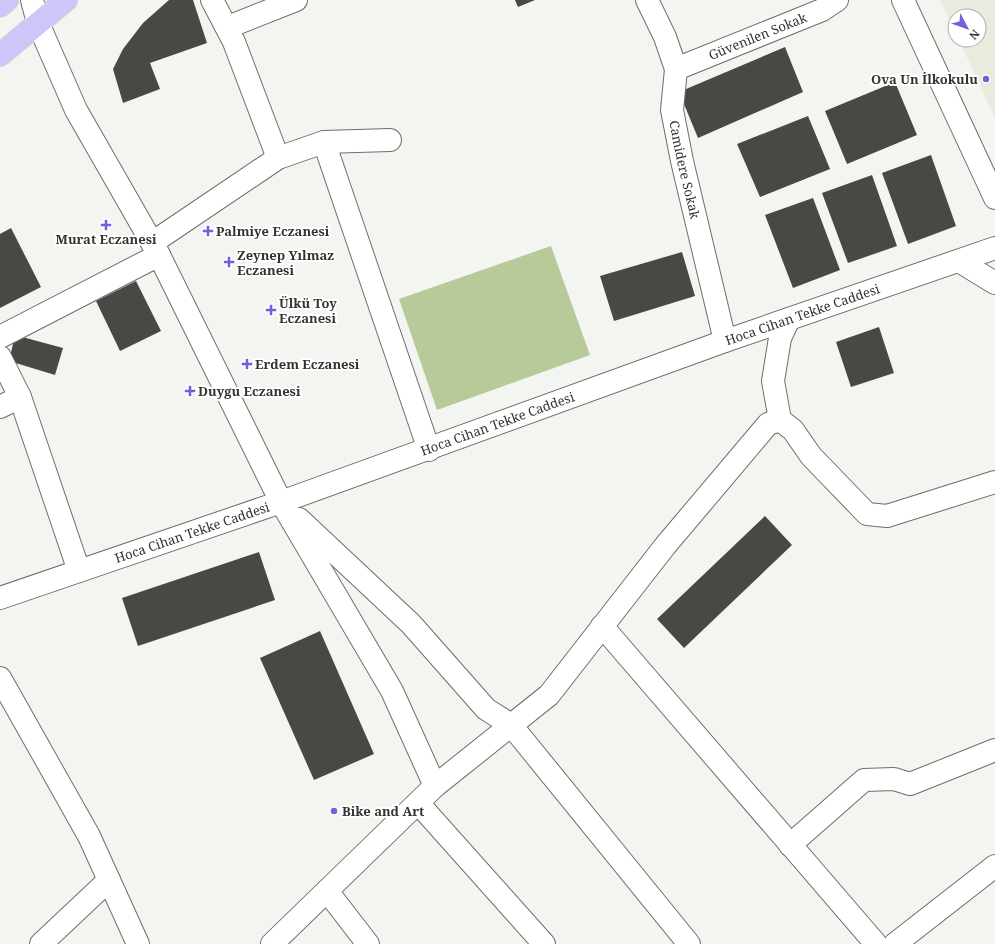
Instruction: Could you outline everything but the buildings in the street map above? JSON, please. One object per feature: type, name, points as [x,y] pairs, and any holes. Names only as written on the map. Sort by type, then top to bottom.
[{"type":"main road","points":[[0,6],[7,0]]},
{"type":"main road","points":[[0,54],[66,0]]},
{"type":"street","points":[[32,0],[38,24],[76,110],[156,249],[281,502],[392,691],[435,786]]},
{"type":"street","points":[[212,0],[228,27],[278,158]]},
{"type":"street","points":[[228,27],[296,0]]},
{"type":"street","name":"Camidere Sokak","points":[[647,0],[665,37],[676,69],[672,110],[682,161],[725,341]]},
{"type":"street","name":"Güvenilen Sokak","points":[[676,69],[822,10],[838,0]]},
{"type":"street","points":[[903,0],[995,198]]},
{"type":"street","points":[[0,337],[156,249],[278,158],[324,142],[390,140]]},
{"type":"street","points":[[324,142],[429,450]]},
{"type":"street","name":"Hoca Cihan Tekke Caddesi","points":[[0,598],[429,450],[725,341],[995,248]]},
{"type":"street","points":[[959,261],[995,284]]},
{"type":"street","points":[[789,319],[780,338],[773,381],[780,420],[793,430],[811,456],[867,514],[887,516],[995,482]]},
{"type":"street","points":[[0,357],[20,397],[79,571]]},
{"type":"street","points":[[0,407],[20,397]]},
{"type":"street","points":[[272,944],[435,786],[549,695],[665,546],[768,424],[780,420]]},
{"type":"street","points":[[281,502],[411,624],[486,709],[511,725],[689,944]]},
{"type":"street","points":[[602,626],[876,944]]},
{"type":"street","points":[[0,678],[89,836],[138,944]]},
{"type":"street","points":[[790,845],[864,780],[894,780],[910,784],[995,750]]},
{"type":"street","points":[[418,802],[544,944]]},
{"type":"street","points":[[895,944],[995,866]]},
{"type":"street","points":[[41,944],[109,880]]},
{"type":"street","points":[[327,891],[368,944]]},
{"type":"shaded area","name":"Ova Un İlkokulu","points":[[940,0],[995,0],[995,118],[963,48],[987,48],[987,8],[947,8],[947,15]]},
{"type":"green space","points":[[551,246],[590,355],[437,410],[399,299]]},
{"type":"place","name":"Ova Un İlkokulu","points":[[986,79]]},
{"type":"place","name":"Murat Eczanesi","points":[[106,225]]},
{"type":"place","name":"Palmiye Eczanesi","points":[[208,231]]},
{"type":"place","name":"Zeynep Yılmaz Eczanesi","points":[[229,262]]},
{"type":"place","name":"Ülkü Toy Eczanesi","points":[[271,310]]},
{"type":"place","name":"Erdem Eczanesi","points":[[247,364]]},
{"type":"place","name":"Duygu Eczanesi","points":[[190,391]]},
{"type":"place","name":"Bike and Art","points":[[334,811]]}]
